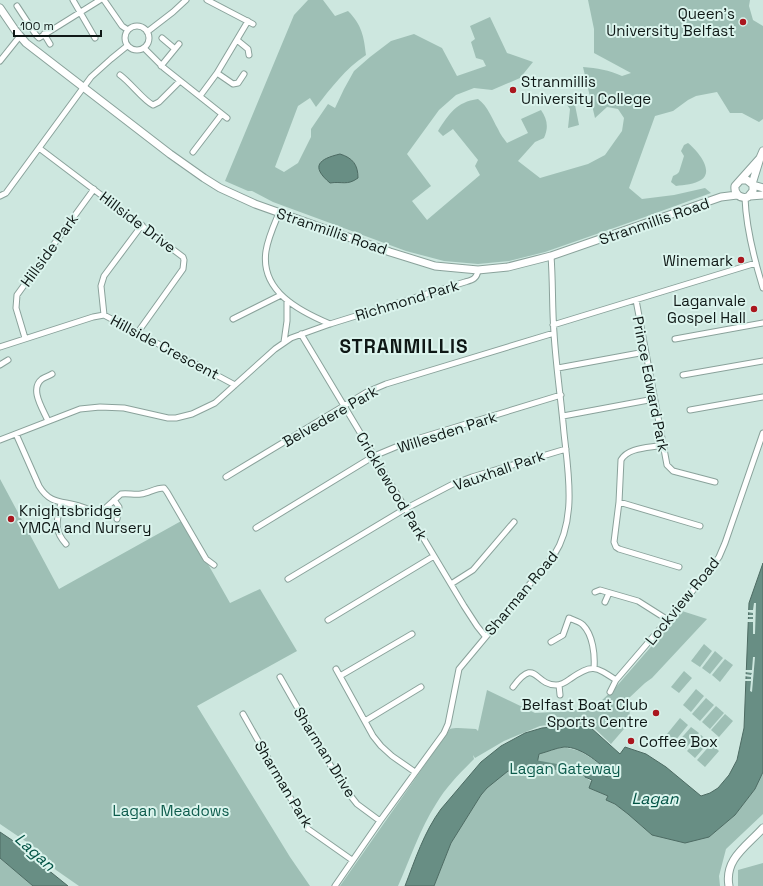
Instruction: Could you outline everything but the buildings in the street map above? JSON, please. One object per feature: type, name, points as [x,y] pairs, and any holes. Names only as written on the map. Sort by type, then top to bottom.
[{"type":"street","points":[[73,0],[96,38]]},
{"type":"street","points":[[42,36],[100,0]]},
{"type":"street","points":[[104,0],[122,26],[128,30]]},
{"type":"street","points":[[147,32],[186,0]]},
{"type":"street","points":[[207,0],[253,24]]},
{"type":"street","points":[[17,6],[36,35],[42,36],[50,44]]},
{"type":"street","name":"Stranmillis Road","points":[[0,8],[26,43],[170,154],[204,178],[239,198],[278,213],[435,266],[478,270],[508,267],[551,256],[736,192]]},
{"type":"street","points":[[200,96],[217,73],[248,21]]},
{"type":"street","points":[[137,26],[147,32],[148,42],[144,48],[137,50],[130,49],[127,46],[125,37],[128,30],[137,26]]},
{"type":"street","points":[[0,61],[20,36]]},
{"type":"street","points":[[162,38],[177,46],[162,66]]},
{"type":"street","points":[[237,40],[248,49],[249,56]]},
{"type":"street","points":[[0,196],[6,192],[84,87],[100,68],[127,46]]},
{"type":"street","points":[[144,48],[162,66],[227,118]]},
{"type":"street","points":[[217,73],[233,84],[238,83],[244,74]]},
{"type":"street","points":[[120,75],[153,105],[159,102],[180,81]]},
{"type":"street","points":[[193,152],[222,114]]},
{"type":"street","name":"Hillside Drive","points":[[39,148],[180,254],[184,260],[183,269],[138,332]]},
{"type":"street","points":[[761,154],[737,183],[736,192],[748,197],[763,195]]},
{"type":"street","points":[[761,154],[753,185],[753,191],[748,197],[747,216],[756,263],[763,288]]},
{"type":"street","points":[[741,180],[747,180],[753,185],[763,188]]},
{"type":"street","name":"Hillside Park","points":[[25,338],[16,308],[18,296],[94,189]]},
{"type":"street","points":[[278,213],[268,243],[266,258],[269,278],[281,295],[287,300],[306,314],[330,324]]},
{"type":"street","points":[[104,315],[101,286],[104,276],[142,225]]},
{"type":"street","name":"Sharman Road","points":[[335,886],[446,728],[459,669],[485,636],[545,567],[559,547],[566,527],[569,495],[563,416],[553,325],[551,256]]},
{"type":"street","points":[[553,325],[756,263]]},
{"type":"street","name":"Richmond Park","points":[[0,440],[80,409],[100,407],[124,408],[168,418],[184,417],[208,407],[284,342],[301,334],[330,324],[465,282],[475,278],[478,270]]},
{"type":"street","points":[[233,319],[281,295]]},
{"type":"street","points":[[284,342],[287,300]]},
{"type":"street","name":"Prince Edward Park","points":[[636,300],[666,461],[670,468],[715,482]]},
{"type":"street","name":"Hillside Crescent","points":[[1,346],[93,317],[104,315],[235,385]]},
{"type":"street","points":[[675,339],[763,323]]},
{"type":"street","name":"Belvedere Park","points":[[226,477],[367,392],[386,384],[554,332]]},
{"type":"street","name":"Cricklewood Park","points":[[301,334],[405,509],[477,626],[485,636]]},
{"type":"street","points":[[558,368],[645,352]]},
{"type":"street","points":[[0,365],[8,360]]},
{"type":"street","points":[[683,376],[763,361]]},
{"type":"street","points":[[48,421],[36,392],[38,384],[42,379],[52,374]]},
{"type":"street","name":"Willesden Park","points":[[256,528],[374,456],[410,441],[560,395]]},
{"type":"street","points":[[690,410],[763,397]]},
{"type":"street","points":[[563,416],[654,399]]},
{"type":"street","name":"Lockview Road","points":[[610,692],[616,680],[706,576],[722,551],[763,433]]},
{"type":"street","points":[[16,434],[43,493],[61,503],[84,507],[96,514],[101,512],[121,494],[144,494],[159,488],[164,488],[206,559],[214,565]]},
{"type":"street","points":[[663,445],[630,452],[621,460],[619,502],[614,542],[616,547],[623,551],[679,567]]},
{"type":"street","name":"Vauxhall Park","points":[[288,579],[405,509],[460,480],[566,449]]},
{"type":"street","points":[[114,500],[119,507],[117,519]]},
{"type":"street","points":[[619,502],[700,526]]},
{"type":"street","points":[[61,503],[56,525],[59,534],[66,544]]},
{"type":"street","points":[[451,584],[474,570],[514,522]]},
{"type":"street","points":[[328,620],[434,556]]},
{"type":"street","points":[[595,592],[600,590],[638,601],[668,620]]},
{"type":"street","points":[[605,602],[609,593]]},
{"type":"street","points":[[551,642],[563,635],[568,618],[579,622],[584,626],[589,636],[594,654],[594,668]]},
{"type":"street","points":[[340,676],[412,634]]},
{"type":"street","points":[[514,687],[523,675],[530,673],[536,674],[548,683],[559,685],[583,670],[594,668],[616,680]]},
{"type":"street","points":[[336,669],[381,746],[392,756],[415,772]]},
{"type":"street","name":"Sharman Drive","points":[[280,677],[346,790],[357,804],[380,821]]},
{"type":"street","points":[[559,685],[560,696]]},
{"type":"street","points":[[365,721],[421,687]]},
{"type":"street","name":"Sharman Park","points":[[243,714],[308,829],[352,860]]},
{"type":"street","points":[[729,886],[729,870],[732,861],[741,849],[763,828]]},
{"type":"green space","name":"Stranmillis University College","points":[[308,0],[323,0],[335,16],[348,11],[353,16],[362,32],[366,55],[358,60],[345,73],[316,107],[310,98],[298,106],[275,167],[284,172],[298,163],[311,137],[311,129],[328,104],[335,108],[354,71],[391,41],[414,34],[442,48],[457,76],[486,66],[483,60],[476,58],[471,42],[475,39],[470,26],[490,17],[507,53],[533,62],[520,78],[492,90],[474,88],[456,95],[439,110],[407,154],[431,186],[412,201],[427,220],[480,175],[475,166],[478,160],[453,129],[443,136],[438,131],[450,114],[464,103],[478,99],[487,109],[507,143],[528,133],[521,119],[541,110],[547,123],[544,138],[535,142],[518,161],[540,178],[588,164],[605,155],[622,131],[624,118],[618,109],[607,107],[595,118],[583,67],[612,72],[622,76],[631,73],[594,53],[594,29],[588,0],[750,0],[749,6],[753,20],[763,26],[763,119],[759,122],[742,113],[730,113],[717,92],[696,96],[673,111],[655,116],[629,188],[642,199],[674,195],[705,188],[711,193],[545,252],[509,261],[478,264],[444,261],[406,251],[273,202],[252,191],[248,191],[225,181],[294,15]],"holes":[[[322,160],[344,183],[337,182],[319,170]]]},
{"type":"green space","points":[[570,95],[574,100],[579,125],[568,128],[570,109],[563,99]]},
{"type":"green space","points":[[688,143],[700,155],[705,166],[705,176],[696,182],[676,186],[671,182],[673,176],[679,172],[684,156],[681,151],[684,145]]},
{"type":"green space","name":"Lagan Meadows","points":[[0,479],[59,589],[183,520],[230,603],[260,589],[297,651],[197,706],[290,857],[310,886],[79,886],[56,870],[34,847],[0,824]]},
{"type":"green space","points":[[682,611],[707,619],[652,678],[629,698],[630,722],[611,744],[591,725],[555,724],[540,726],[504,741],[475,758],[473,755],[474,759],[449,786],[430,814],[398,886],[340,886],[450,729],[476,729],[478,731],[487,690],[535,713],[573,711],[599,703],[616,687]]},
{"type":"green space","points":[[704,644],[712,651],[700,667],[691,661]]},
{"type":"green space","points":[[715,651],[723,658],[710,674],[702,668]]},
{"type":"green space","points":[[725,659],[733,665],[720,682],[712,675]]},
{"type":"green space","points":[[684,671],[692,678],[679,693],[671,687]]},
{"type":"green space","points":[[696,689],[704,696],[691,712],[683,705]]},
{"type":"green space","points":[[706,698],[714,705],[700,721],[692,714]]},
{"type":"green space","points":[[716,706],[724,713],[710,729],[702,722]]},
{"type":"green space","points":[[725,714],[733,721],[719,737],[711,730]]},
{"type":"green space","points":[[680,718],[688,725],[675,741],[667,734]]},
{"type":"green space","points":[[691,727],[699,733],[685,749],[677,743]]},
{"type":"green space","points":[[701,735],[709,742],[695,758],[687,751]]},
{"type":"green space","points":[[711,744],[719,751],[705,767],[697,760]]},
{"type":"green space","name":"Lagan Gateway","points":[[563,747],[580,751],[610,772],[607,777],[592,768],[585,777],[592,782],[589,788],[608,796],[606,800],[615,804],[652,835],[709,837],[735,815],[755,789],[763,772],[763,814],[726,849],[719,876],[720,886],[434,886],[451,843],[487,788],[508,770],[535,774],[539,754]]},
{"type":"green space","points":[[0,858],[33,886],[0,886]]},
{"type":"green space","points":[[763,863],[763,886],[738,886],[738,870]]},
{"type":"water","points":[[340,154],[354,163],[357,169],[358,178],[347,183],[330,183],[320,172],[320,164],[327,158]]},
{"type":"water","name":"Lagan","points":[[763,563],[763,772],[755,789],[735,815],[709,837],[685,843],[652,835],[615,804],[606,800],[608,796],[589,788],[592,780],[585,777],[584,767],[592,768],[607,777],[610,772],[583,752],[564,747],[539,754],[535,774],[508,771],[487,788],[451,843],[434,886],[405,886],[416,856],[430,827],[441,809],[481,762],[501,746],[525,733],[542,728],[562,726],[590,727],[620,754],[625,747],[646,754],[666,767],[701,796],[718,788],[729,775],[737,760],[744,728],[749,603]]},
{"type":"water","name":"Lagan","points":[[0,832],[31,853],[47,869],[68,886],[33,886],[0,858]]},
{"type":"pier","points":[[754,603],[756,603],[755,634],[753,634],[753,622],[746,622],[746,619],[753,619],[753,617],[747,617],[747,615],[753,615],[753,613],[747,612],[747,610],[753,610]]},
{"type":"pier","points":[[753,657],[755,657],[752,692],[750,691],[751,681],[744,681],[744,679],[751,679],[751,677],[744,676],[745,674],[751,675],[752,673],[745,672],[745,670],[752,670]]},
{"type":"waterway","points":[[529,762],[579,771],[592,775]]},
{"type":"place","name":"Queen's University Belfast","points":[[743,22]]},
{"type":"place","name":"Stranmillis University College","points":[[513,90]]},
{"type":"place","name":"Winemark","points":[[741,260]]},
{"type":"place","name":"Laganvale Gospel Hall","points":[[754,309]]},
{"type":"place","name":"Knightsbridge YMCA and Nursery","points":[[11,519]]},
{"type":"place","name":"Belfast Boat Club Sports Centre","points":[[656,713]]},
{"type":"place","name":"Coffee Box","points":[[631,741]]},
{"type":"district","name":"STRANMILLIS","points":[[404,346]]}]
